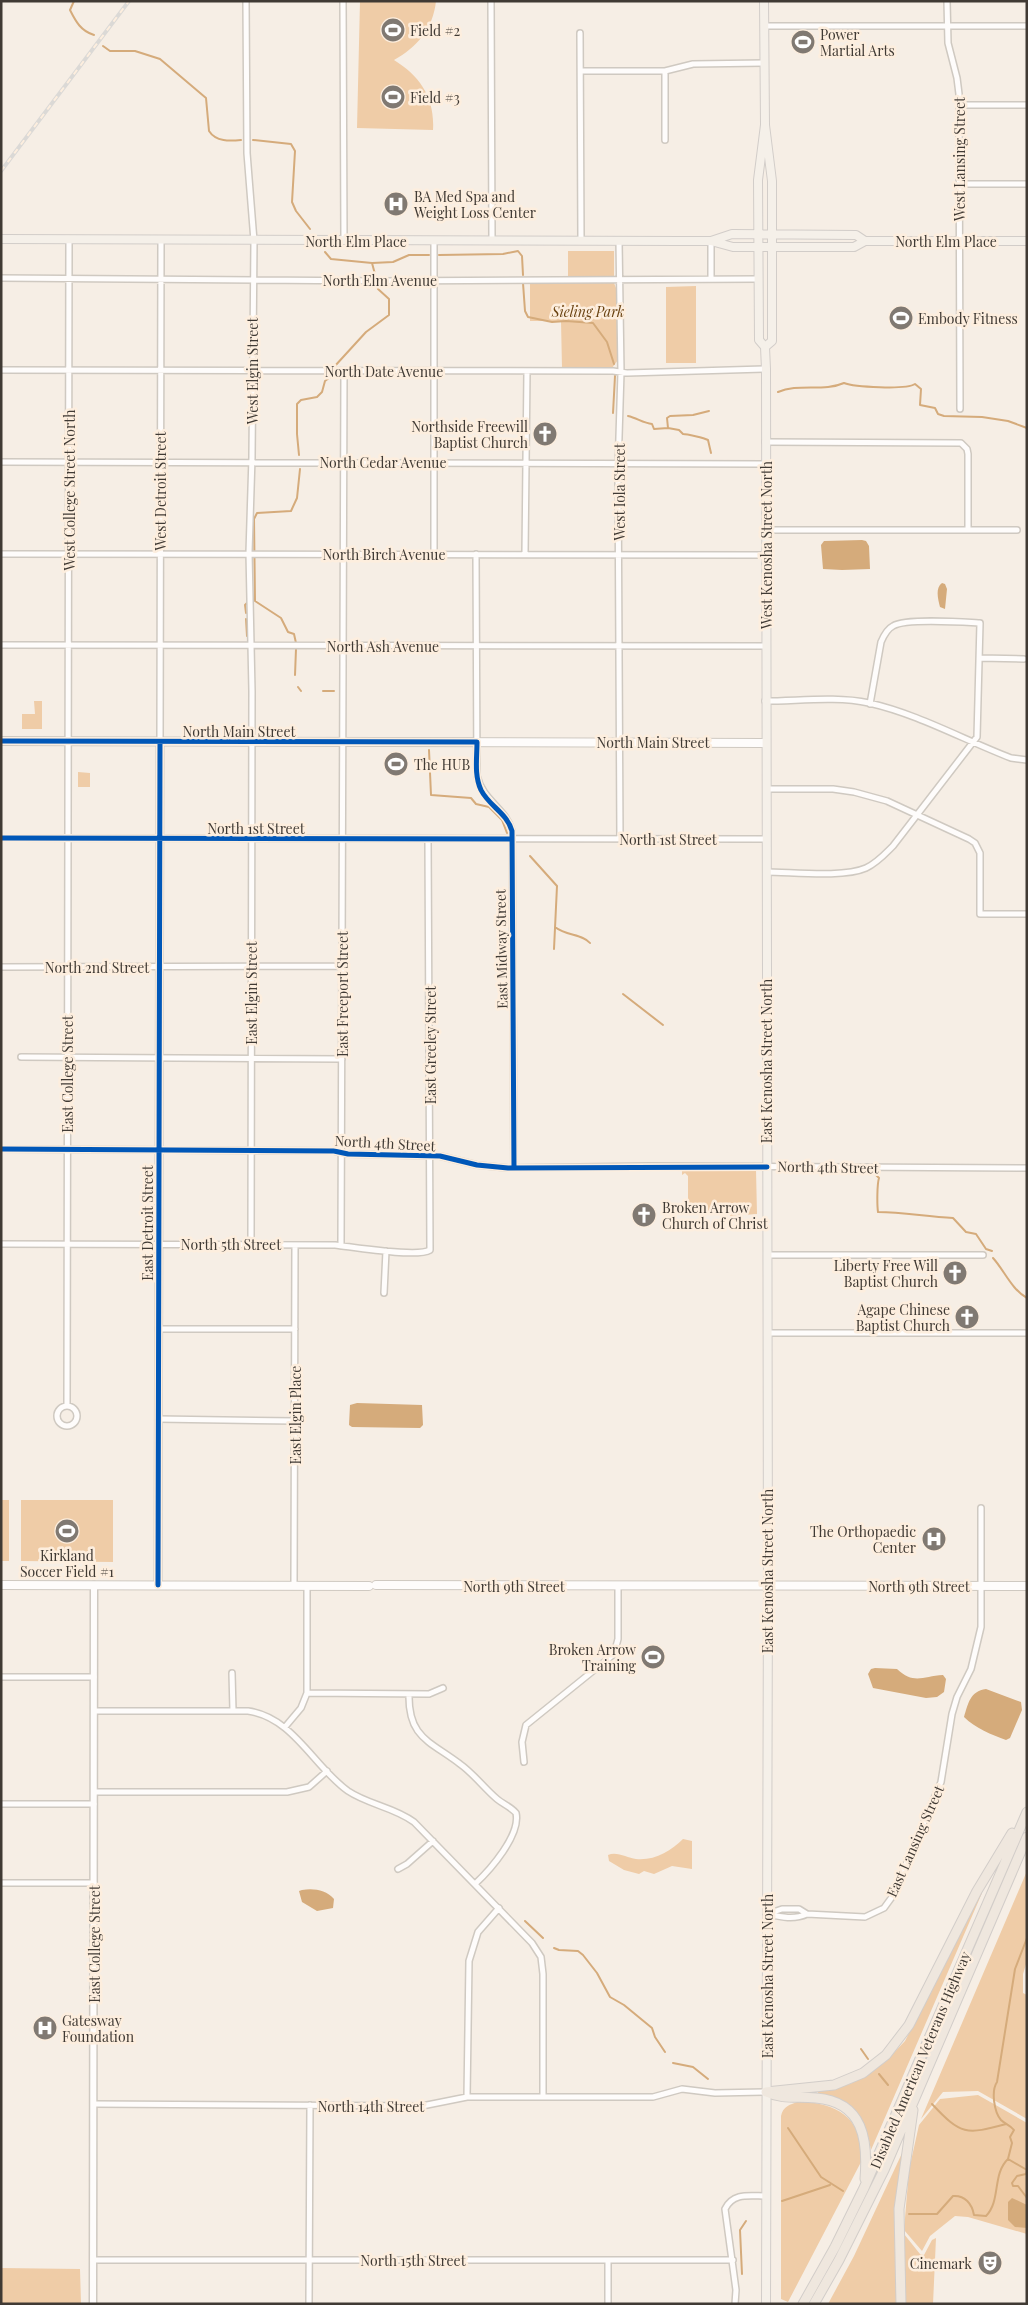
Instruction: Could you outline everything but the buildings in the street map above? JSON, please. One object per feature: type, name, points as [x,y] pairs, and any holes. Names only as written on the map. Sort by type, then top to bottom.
[{"type":"highway","points":[[766,2092],[834,2085],[874,2066],[895,2045],[917,2010],[977,1891],[1027,1811]]},
{"type":"highway","name":"Disabled American Veterans Highway","points":[[803,2304],[835,2247],[864,2188],[1027,1811]]},
{"type":"highway","name":"Disabled American Veterans Highway","points":[[814,2304],[862,2215],[1027,1837]]},
{"type":"highway","points":[[766,2092],[780,2098],[826,2100],[842,2107],[851,2114],[861,2128],[866,2146],[864,2188]]},
{"type":"highway","points":[[901,2304],[899,2209],[915,2096]]},
{"type":"main road","name":"West Kenosha Street North","points":[[764,1],[765,125],[772,181],[772,341],[765,347]]},
{"type":"main road","name":"West Kenosha Street North","points":[[765,125],[758,180],[758,279],[759,340],[765,347],[766,369],[766,742]]},
{"type":"main road","name":"North Elm Place","points":[[711,241],[732,234],[856,235],[866,241]]},
{"type":"main road","name":"North Elm Place","points":[[1,239],[711,241],[733,247],[758,248],[854,247],[866,241],[1027,241]]},
{"type":"main road","name":"North Main Street","points":[[1,742],[766,742]]},
{"type":"main road","points":[[766,742],[766,793]]},
{"type":"main road","name":"East Kenosha Street North","points":[[766,793],[768,1586],[766,2304]]},
{"type":"main road","name":"North 9th Street","points":[[1,1585],[1027,1586]]},
{"type":"street","name":"West Elgin Street","points":[[246,1],[247,153],[254,241],[251,742]]},
{"type":"street","points":[[343,1],[344,240]]},
{"type":"street","points":[[491,1],[492,241]]},
{"type":"street","name":"West Lansing Street","points":[[947,1],[950,55],[958,84],[959,105],[960,409]]},
{"type":"street","points":[[764,26],[1027,26]]},
{"type":"street","points":[[580,33],[581,241]]},
{"type":"street","points":[[581,71],[665,71],[693,64],[764,63]]},
{"type":"street","points":[[665,71],[665,140]]},
{"type":"street","points":[[959,105],[1027,105]]},
{"type":"street","points":[[959,184],[1027,184]]},
{"type":"street","name":"West College Street North","points":[[68,742],[69,239]]},
{"type":"street","name":"West Detroit Street","points":[[160,742],[161,240]]},
{"type":"street","points":[[434,241],[434,554]]},
{"type":"street","name":"West Iola Street","points":[[619,241],[618,280],[621,372],[618,462],[620,839]]},
{"type":"street","points":[[711,241],[711,279]]},
{"type":"street","name":"North Elm Avenue","points":[[1,278],[758,279]]},
{"type":"street","name":"North Date Avenue","points":[[1,370],[713,372],[766,369]]},
{"type":"street","points":[[525,554],[527,371]]},
{"type":"street","name":"East Freeport Street","points":[[341,1246],[344,372]]},
{"type":"street","points":[[766,442],[961,444],[967,449],[968,454],[968,529]]},
{"type":"street","name":"North Cedar Avenue","points":[[1,462],[618,462],[766,464]]},
{"type":"street","points":[[766,530],[1017,530]]},
{"type":"street","name":"North Birch Avenue","points":[[1,554],[342,553],[766,556]]},
{"type":"street","name":"East Midway Street","points":[[476,554],[479,783],[488,800],[508,821],[512,839],[514,1167]]},
{"type":"street","points":[[766,872],[837,873],[864,869],[888,852],[973,742],[978,732],[980,623],[902,622],[893,626],[884,634],[870,704]]},
{"type":"street","name":"North Ash Avenue","points":[[1,645],[766,646]]},
{"type":"street","points":[[978,658],[1024,660]]},
{"type":"street","points":[[766,701],[870,704],[897,712],[1012,758],[1027,760]]},
{"type":"street","name":"East College Street","points":[[67,1406],[68,742]]},
{"type":"street","name":"East Detroit Street","points":[[158,1585],[160,742]]},
{"type":"street","name":"East Elgin Street","points":[[251,742],[251,1245]]},
{"type":"street","points":[[766,793],[850,792],[887,801],[969,839],[978,846],[980,853],[980,914],[1027,914]]},
{"type":"street","name":"North 1st Street","points":[[1,838],[342,840],[766,839]]},
{"type":"street","name":"East Greeley Street","points":[[428,840],[431,1247],[429,1251]]},
{"type":"street","name":"North 2nd Street","points":[[1,967],[342,966]]},
{"type":"street","points":[[22,1057],[342,1059]]},
{"type":"street","name":"North 4th Street","points":[[1,1149],[251,1151],[430,1156],[485,1166],[514,1167],[1027,1168]]},
{"type":"street","name":"North 5th Street","points":[[1,1244],[295,1245],[341,1246],[386,1251],[429,1251]]},
{"type":"street","name":"East Elgin Place","points":[[294,1586],[295,1245]]},
{"type":"street","points":[[384,1293],[386,1251]]},
{"type":"street","points":[[767,1254],[983,1255]]},
{"type":"street","points":[[158,1329],[295,1329]]},
{"type":"street","points":[[767,1333],[1027,1334]]},
{"type":"street","name":"East College Street","points":[[67,1406],[74,1408],[77,1415],[76,1422],[67,1427],[58,1422],[56,1416],[58,1410],[67,1406]]},
{"type":"street","points":[[158,1419],[295,1421]]},
{"type":"street","name":"East Lansing Street","points":[[808,1914],[861,1917],[875,1914],[884,1908],[892,1897],[941,1782],[952,1714],[957,1697],[971,1669],[978,1646],[980,1627],[981,1508]]},
{"type":"street","name":"East College Street","points":[[93,2304],[94,1585]]},
{"type":"street","points":[[285,1727],[301,1708],[307,1693],[307,1586]]},
{"type":"street","points":[[524,1762],[522,1742],[526,1725],[614,1654],[618,1639],[618,1586]]},
{"type":"street","points":[[232,1673],[233,1711]]},
{"type":"street","points":[[1,1677],[94,1677]]},
{"type":"street","points":[[307,1693],[429,1694],[443,1688]]},
{"type":"street","points":[[409,1694],[410,1716],[422,1736],[462,1765],[498,1800],[513,1809],[516,1815],[514,1826],[501,1855],[475,1884]]},
{"type":"street","points":[[94,1711],[233,1711],[263,1714],[285,1727],[344,1788],[360,1798],[410,1819],[532,1943],[541,1957],[543,1974],[543,2097]]},
{"type":"street","points":[[94,1792],[287,1792],[309,1787],[327,1771]]},
{"type":"street","points":[[1,1804],[94,1804]]},
{"type":"street","points":[[398,1869],[407,1864],[433,1841]]},
{"type":"street","points":[[1,1883],[94,1883]]},
{"type":"street","points":[[467,2097],[469,1961],[478,1932],[498,1908]]},
{"type":"street","points":[[767,1914],[782,1909],[799,1909],[808,1914]]},
{"type":"street","points":[[767,1914],[799,1918],[808,1914]]},
{"type":"street","name":"North 14th Street","points":[[94,2104],[431,2106],[451,2099],[467,2097],[653,2097],[682,2089],[716,2093],[766,2092]]},
{"type":"street","points":[[310,2106],[310,2304]]},
{"type":"street","points":[[735,2304],[736,2290],[733,2260],[725,2209],[729,2202],[740,2196],[766,2196]]},
{"type":"street","name":"North 15th Street","points":[[93,2260],[733,2260]]},
{"type":"street","points":[[608,2261],[608,2304]]},
{"type":"green space","points":[[360,1],[436,1],[427,29],[417,43],[394,60],[411,73],[424,89],[431,108],[433,130],[357,128]]},
{"type":"green space","points":[[568,251],[614,251],[614,276],[568,277]]},
{"type":"green space","name":"Sieling Park","points":[[530,283],[614,283],[616,288],[618,360],[612,368],[562,368],[561,321],[530,321]]},
{"type":"green space","points":[[696,286],[696,363],[666,363],[666,287]]},
{"type":"green space","points":[[34,701],[42,701],[42,729],[22,729],[22,714],[35,714]]},
{"type":"green space","points":[[78,772],[90,773],[90,787],[78,787]]},
{"type":"green space","points":[[682,1170],[756,1170],[757,1214],[733,1218],[727,1213],[688,1211],[688,1176],[685,1173],[682,1175]]},
{"type":"green space","points":[[1,1500],[9,1500],[9,1561],[1,1561]]},
{"type":"green space","name":"Kirkland Soccer Field #1","points":[[21,1500],[113,1500],[113,1562],[21,1561]]},
{"type":"green space","points":[[683,1839],[692,1841],[692,1869],[672,1866],[654,1874],[644,1871],[639,1874],[624,1870],[609,1861],[608,1855],[611,1854],[636,1859],[656,1857],[668,1851]]},
{"type":"green space","points":[[1027,1871],[1027,1961],[1023,1974],[1023,1993],[1027,1995],[1027,2119],[978,2091],[943,2092],[921,2119]]},
{"type":"green space","points":[[982,1893],[871,2150],[865,2128],[855,2112],[840,2100],[818,2092],[850,2084],[867,2075],[885,2062],[905,2041],[979,1894]]},
{"type":"green space","points":[[978,2095],[1027,2123],[1027,2234],[968,2217],[955,2216],[930,2236],[922,2251],[904,2230],[909,2170],[919,2125],[940,2099]]},
{"type":"green space","points":[[799,2101],[826,2106],[846,2116],[858,2134],[861,2147],[861,2162],[788,2302],[781,2299],[781,2116],[785,2108]]},
{"type":"green space","points":[[904,2149],[899,2304],[828,2304],[854,2256]]},
{"type":"green space","points":[[904,2234],[920,2254],[924,2255],[932,2240],[936,2238],[933,2304],[906,2304]]},
{"type":"green space","points":[[1,2268],[80,2269],[81,2304],[1,2304]]},
{"type":"shaded area","points":[[824,541],[866,541],[869,546],[870,569],[823,569],[821,545]]},
{"type":"shaded area","points":[[942,583],[945,584],[947,589],[945,609],[940,607],[938,597],[938,588]]},
{"type":"shaded area","points":[[357,1403],[422,1405],[423,1425],[420,1428],[352,1427],[349,1425],[350,1405]]},
{"type":"shaded area","points":[[871,1669],[897,1669],[903,1674],[914,1678],[943,1675],[946,1679],[944,1692],[937,1697],[926,1698],[873,1688],[868,1674]]},
{"type":"shaded area","points":[[986,1689],[1021,1702],[1022,1710],[1010,1738],[1006,1740],[978,1728],[964,1717],[968,1703],[973,1695]]},
{"type":"shaded area","points":[[311,1889],[324,1892],[334,1899],[333,1908],[317,1911],[302,1902],[299,1891]]},
{"type":"shaded area","points":[[1012,2198],[1027,2205],[1027,2228],[1015,2227],[1008,2220],[1008,2202]]},
{"type":"waterway","points":[[74,1],[70,10],[74,18],[79,26],[94,35]]},
{"type":"waterway","points":[[103,46],[110,51],[135,51],[160,59],[206,98],[209,131],[212,135],[224,140],[241,140]]},
{"type":"waterway","points":[[253,140],[291,144],[295,151],[292,202],[296,211],[310,229]]},
{"type":"waterway","points":[[439,255],[503,254],[518,251],[522,256],[523,275]]},
{"type":"waterway","points":[[325,252],[331,259],[372,263],[393,262],[409,255],[429,255]]},
{"type":"waterway","points":[[372,263],[376,278]]},
{"type":"waterway","points":[[523,283],[525,311],[528,317],[552,322],[593,323],[607,342],[614,364]]},
{"type":"waterway","points":[[334,367],[366,332],[389,315],[389,299],[378,289],[377,285]]},
{"type":"waterway","points":[[299,455],[297,404],[301,400],[317,397],[322,392],[325,381],[333,375]]},
{"type":"waterway","points":[[613,413],[615,376]]},
{"type":"waterway","points":[[778,392],[786,389],[828,387],[844,383],[880,387],[902,387],[915,384],[921,389],[920,405],[935,408],[938,414],[1008,421],[1027,428]]},
{"type":"waterway","points":[[628,416],[652,424],[654,429],[668,428],[667,418],[670,416],[693,415],[709,411]]},
{"type":"waterway","points":[[668,428],[708,440],[711,453]]},
{"type":"waterway","points":[[296,643],[294,634],[288,632],[281,618],[255,601],[254,519],[257,513],[291,511],[297,498],[300,469]]},
{"type":"waterway","points":[[246,613],[245,605],[247,603]]},
{"type":"waterway","points":[[246,619],[247,636]]},
{"type":"waterway","points":[[295,675],[296,649]]},
{"type":"waterway","points":[[298,687],[301,691]]},
{"type":"waterway","points":[[323,691],[334,691]]},
{"type":"waterway","points":[[429,750],[431,795],[471,798],[476,804],[489,807],[502,820],[507,833]]},
{"type":"waterway","points":[[530,856],[557,886],[554,949]]},
{"type":"waterway","points":[[555,927],[583,938],[590,943]]},
{"type":"waterway","points":[[623,994],[663,1025]]},
{"type":"waterway","points":[[875,1174],[879,1178],[878,1212],[953,1218],[966,1232],[976,1234],[986,1249],[992,1251]]},
{"type":"waterway","points":[[993,1258],[1017,1290],[1027,1298]]},
{"type":"waterway","points":[[525,1921],[543,1938]]},
{"type":"waterway","points":[[1008,2159],[1012,2143],[1010,2137],[1014,2130],[999,2116],[994,2101],[994,2091],[1015,1969],[1027,1938]]},
{"type":"waterway","points":[[554,1948],[578,1951],[583,1955],[597,1973],[610,1997],[624,2005],[652,2028],[655,2037],[665,2052]]},
{"type":"waterway","points":[[861,2049],[868,2059]]},
{"type":"waterway","points":[[673,2063],[693,2067],[708,2079]]},
{"type":"waterway","points":[[879,2074],[888,2085]]},
{"type":"waterway","points":[[932,2104],[950,2122],[965,2130],[982,2130],[1006,2124]]},
{"type":"waterway","points":[[788,2128],[821,2177],[843,2191]]},
{"type":"waterway","points":[[909,2214],[937,2214],[953,2196],[957,2196],[967,2201],[972,2207],[974,2215],[986,2216],[994,2203],[1000,2172],[1008,2159],[1027,2170]]},
{"type":"waterway","points":[[1027,2171],[1026,2174],[1017,2176],[1012,2183],[1013,2186],[1018,2186],[1027,2198]]},
{"type":"waterway","points":[[782,2201],[830,2185]]},
{"type":"waterway","points":[[742,2274],[740,2230],[746,2221]]},
{"type":"railway","points":[[1,171],[129,1]]},
{"type":"cycle path","points":[[1,741],[477,742],[477,772],[481,790],[484,796],[506,819],[512,831],[514,1167]]},
{"type":"cycle path","points":[[158,1585],[160,742]]},
{"type":"cycle path","points":[[1,838],[512,839]]},
{"type":"cycle path","points":[[1,1149],[334,1151],[348,1154],[440,1156],[477,1165],[508,1168],[767,1167]]},
{"type":"place","name":"Field #2","points":[[393,30]]},
{"type":"place","name":"Power Martial Arts","points":[[803,42]]},
{"type":"place","name":"Field #3","points":[[393,97]]},
{"type":"place","name":"BA Med Spa and Weight Loss Center","points":[[396,204]]},
{"type":"place","name":"Embody Fitness","points":[[901,318]]},
{"type":"place","name":"Northside Freewill Baptist Church","points":[[545,434]]},
{"type":"place","name":"The HUB","points":[[396,764]]},
{"type":"place","name":"Broken Arrow Church of Christ","points":[[644,1215]]},
{"type":"place","name":"Liberty Free Will Baptist Church","points":[[955,1273]]},
{"type":"place","name":"Agape Chinese Baptist Church","points":[[967,1317]]},
{"type":"place","name":"Kirkland Soccer Field #1","points":[[67,1531]]},
{"type":"place","name":"The Orthopaedic Center","points":[[934,1539]]},
{"type":"place","name":"Broken Arrow Training","points":[[653,1657]]},
{"type":"place","name":"Gatesway Foundation","points":[[45,2028]]},
{"type":"place","name":"Cinemark","points":[[990,2263]]}]
